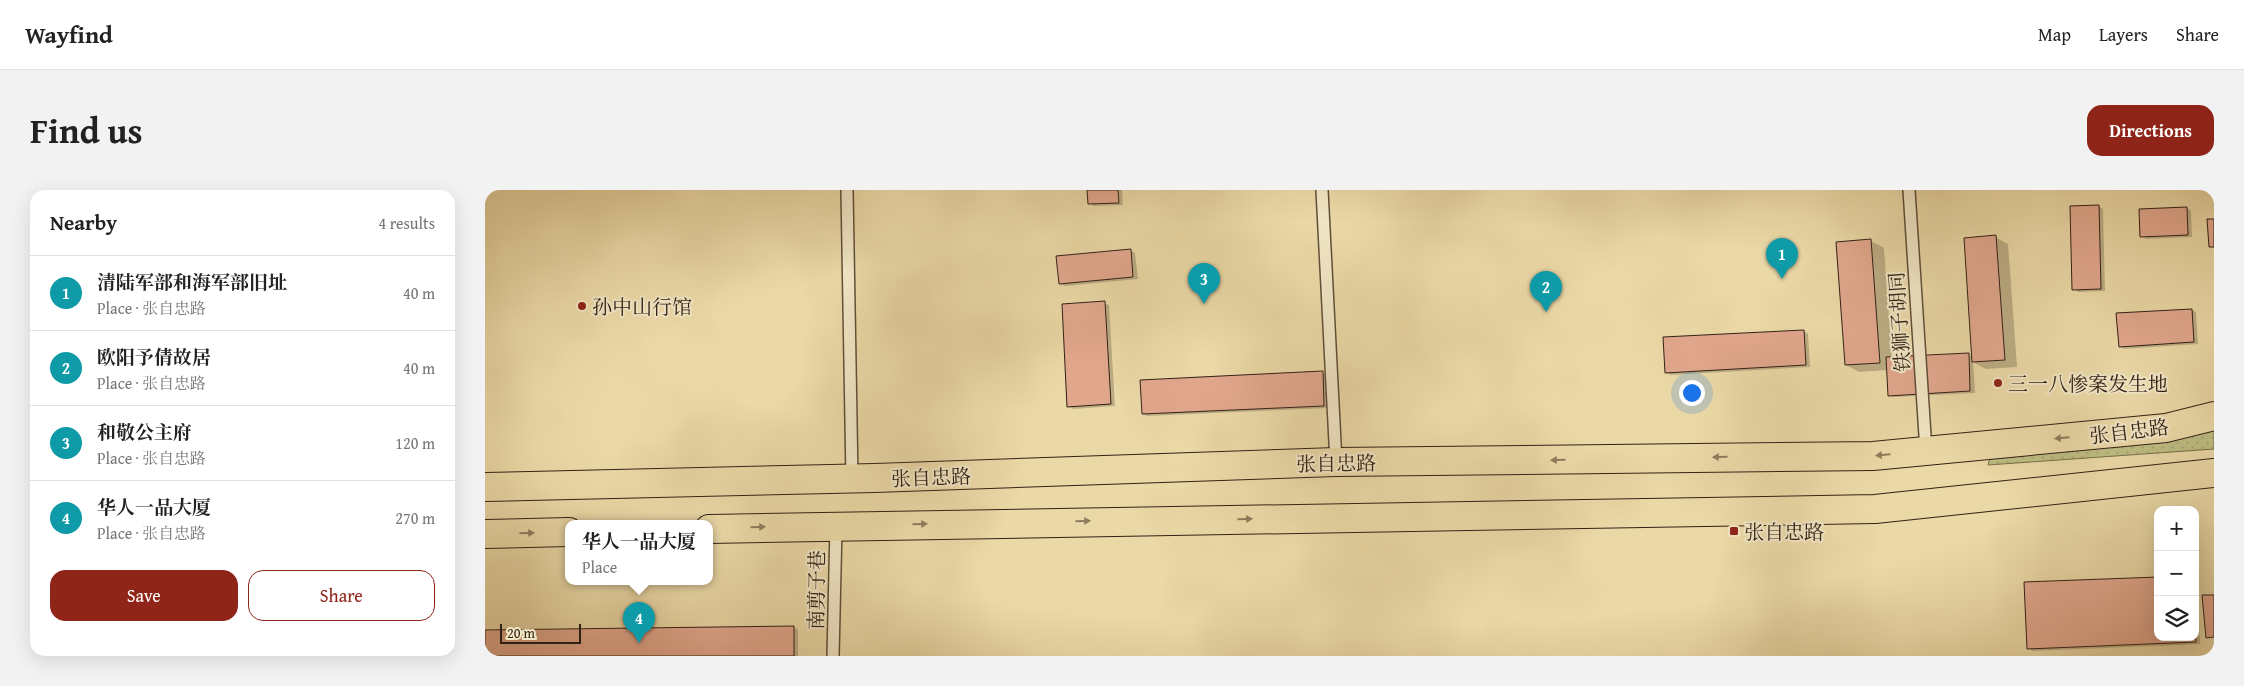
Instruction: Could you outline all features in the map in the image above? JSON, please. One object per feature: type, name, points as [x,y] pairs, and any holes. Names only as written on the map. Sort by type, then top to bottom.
[{"type":"main road","name":"张自忠路","points":[[485,487],[852,479],[1336,462],[1873,456],[2166,428],[2214,416]]},
{"type":"main road","points":[[713,529],[1875,508],[2214,473]]},
{"type":"main road","points":[[485,534],[565,532]]},
{"type":"lane","points":[[847,190],[852,479]]},
{"type":"lane","points":[[1322,190],[1336,462]]},
{"type":"lane","name":"铁狮子胡同","points":[[1909,190],[1926,451]]},
{"type":"lane","name":"南剪子巷","points":[[833,656],[836,526]]},
{"type":"green space","points":[[2214,429],[2214,449],[1988,465],[1990,458],[2149,443]]},
{"type":"building","points":[[1087,190],[1118,190],[1119,203],[1088,204]]},
{"type":"building","points":[[2099,205],[2101,289],[2072,290],[2070,206]]},
{"type":"building","points":[[2187,207],[2188,235],[2140,237],[2139,209]]},
{"type":"building","points":[[2207,219],[2214,219],[2214,247],[2209,247]]},
{"type":"building","points":[[1996,235],[2005,360],[1972,362],[1964,238]]},
{"type":"building","points":[[1871,239],[1880,363],[1845,365],[1836,242]]},
{"type":"building","points":[[1131,249],[1133,277],[1059,284],[1056,256]]},
{"type":"building","points":[[1105,301],[1111,404],[1067,407],[1062,304]]},
{"type":"building","points":[[2192,309],[2194,342],[2119,347],[2116,313]]},
{"type":"building","points":[[1804,330],[1806,365],[1665,373],[1663,337]]},
{"type":"building","points":[[1969,353],[1970,391],[1888,396],[1886,357]]},
{"type":"building","points":[[1323,371],[1324,406],[1142,414],[1140,380]]},
{"type":"building","points":[[2154,577],[2154,641],[2196,642],[2027,649],[2024,582]]},
{"type":"building","points":[[2202,595],[2214,595],[2214,637],[2206,638]]},
{"type":"building","points":[[794,626],[794,656],[485,656],[485,630]]},
{"type":"place","name":"清陆军部和海军部旧址","points":[[1782,279]]},
{"type":"place","name":"和敬公主府","points":[[1204,304]]},
{"type":"place","name":"孙中山行馆","points":[[582,306]]},
{"type":"place","name":"欧阳予倩故居","points":[[1546,312]]},
{"type":"place","name":"三一八惨案发生地","points":[[1998,383]]},
{"type":"place","name":"张自忠路","points":[[1734,531]]},
{"type":"place","name":"华人一品大厦","points":[[639,643]]}]
